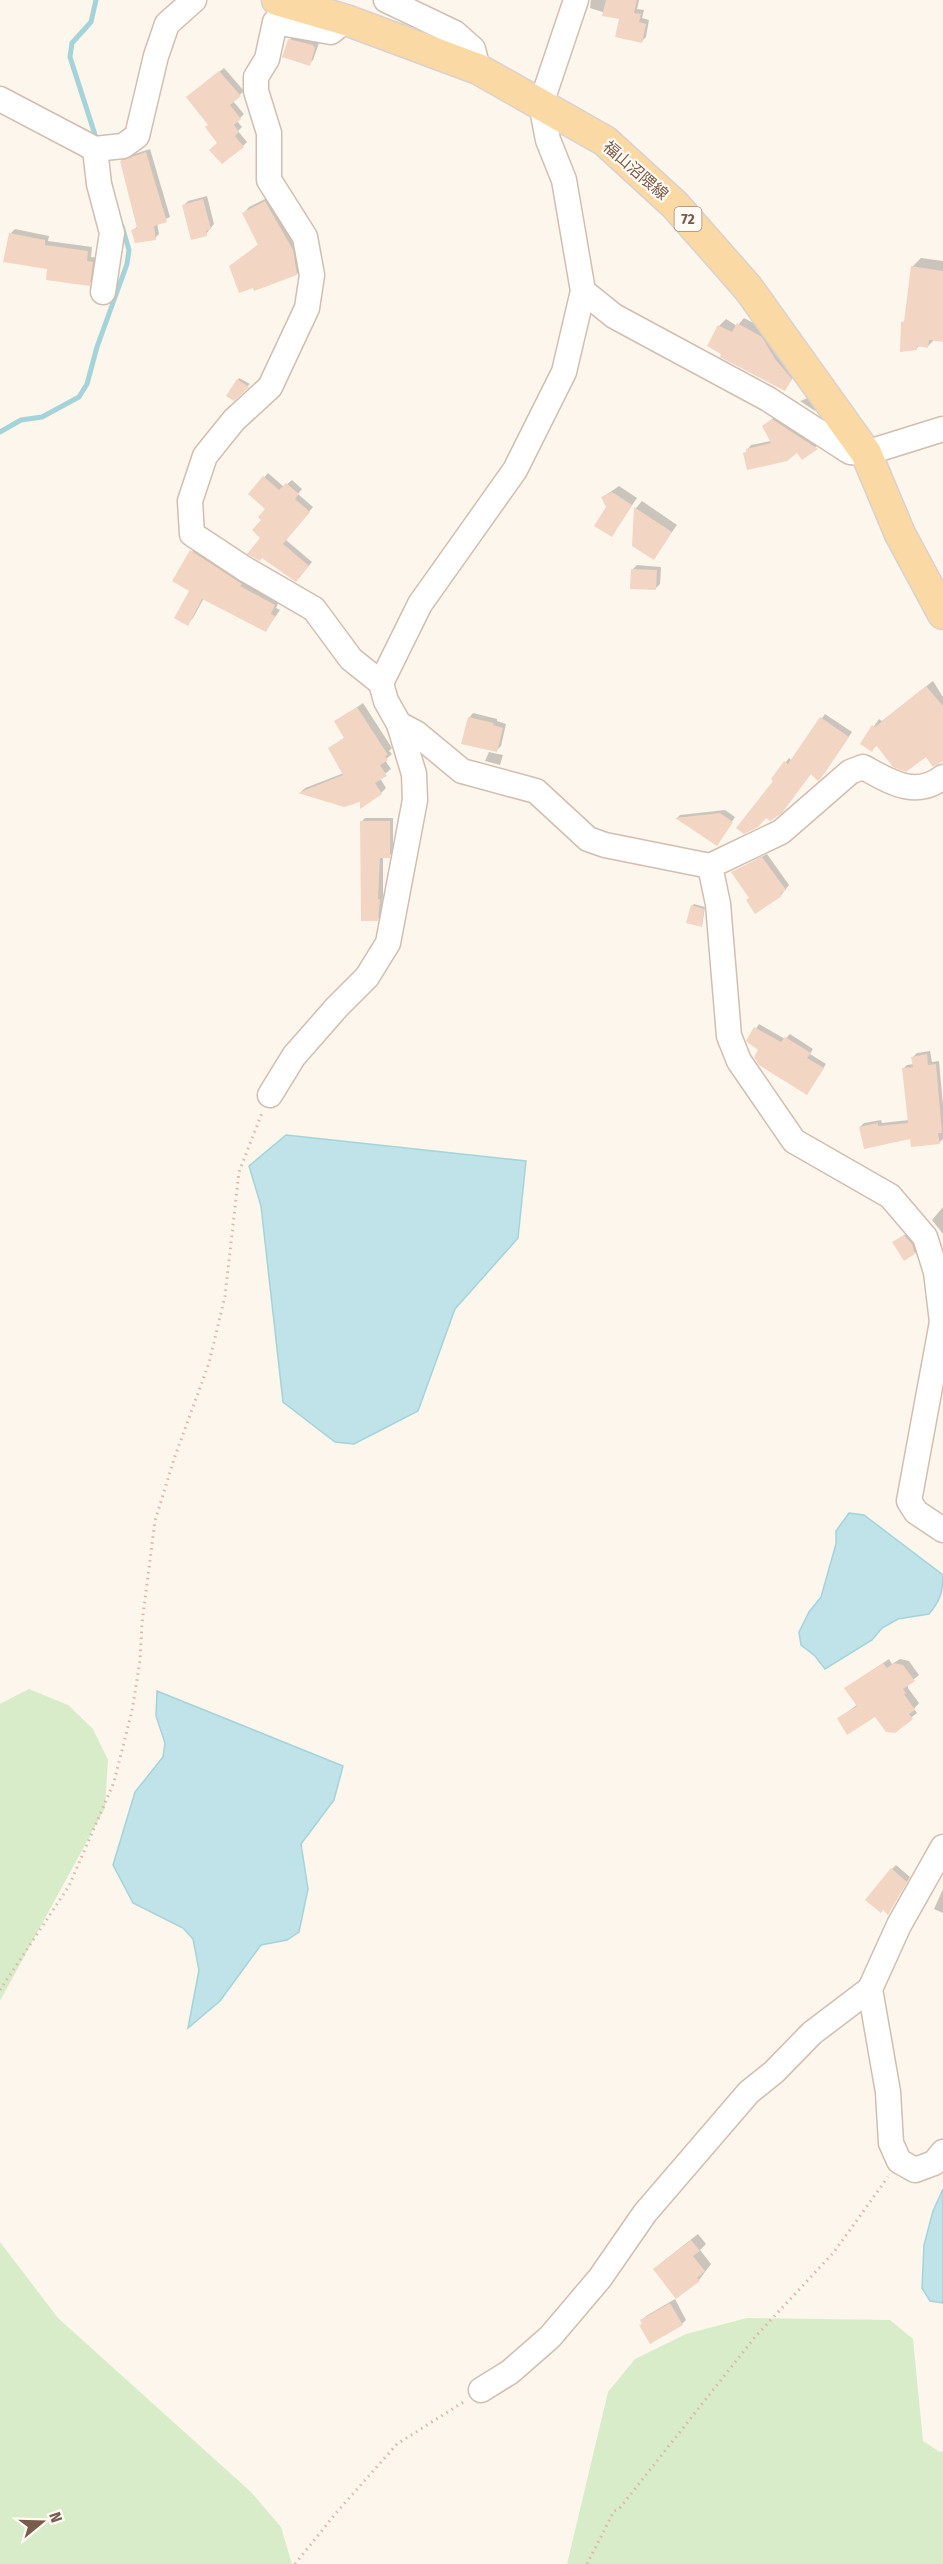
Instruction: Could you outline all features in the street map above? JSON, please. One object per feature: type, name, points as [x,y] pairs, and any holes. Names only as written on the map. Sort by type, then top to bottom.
[{"type":"main road","name":"福山沼隈線","points":[[277,0],[346,20],[478,69],[605,141],[675,205],[748,288],[866,453],[900,534],[943,614]]},
{"type":"street","points":[[0,99],[95,149],[123,146],[137,136],[156,56],[167,24],[195,0]]},
{"type":"street","points":[[386,0],[454,33],[473,49],[478,69]]},
{"type":"street","points":[[381,683],[420,604],[515,470],[564,372],[583,291],[564,180],[548,140],[541,105],[576,0]]},
{"type":"street","points":[[270,1095],[294,1056],[337,1007],[368,977],[388,943],[415,801],[414,774],[399,724],[386,701],[381,683],[351,659],[314,609],[245,569],[192,534],[190,501],[205,456],[234,420],[270,387],[307,308],[312,275],[305,237],[269,180],[269,133],[256,91],[256,77],[267,58],[275,22],[331,32],[346,20]]},
{"type":"street","points":[[95,149],[99,184],[112,233],[103,292]]},
{"type":"street","points":[[583,291],[614,316],[768,399],[850,452],[866,453],[943,429]]},
{"type":"street","points":[[399,724],[416,733],[462,771],[536,791],[588,838],[605,845],[710,866],[781,832],[850,772],[863,767],[900,787],[925,786],[943,777]]},
{"type":"street","points":[[710,866],[718,904],[729,1036],[739,1061],[794,1141],[890,1196],[925,1237],[936,1272],[942,1322],[909,1501],[916,1512],[943,1530]]},
{"type":"street","points":[[481,2390],[510,2372],[550,2337],[600,2278],[645,2212],[749,2092],[774,2072],[812,2033],[870,1989],[899,1925],[943,1847]]},
{"type":"street","points":[[870,1989],[888,2092],[891,2143],[899,2161],[915,2170],[934,2163],[943,2152]]},
{"type":"path","points":[[0,1990],[69,1886],[114,1782],[132,1711],[140,1661],[142,1623],[155,1521],[174,1459],[209,1363],[225,1296],[239,1172],[270,1095]]},
{"type":"path","points":[[587,2564],[614,2511],[619,2509],[755,2337],[834,2252],[899,2161]]},
{"type":"path","points":[[295,2564],[336,2512],[397,2444],[481,2390]]},
{"type":"green space","points":[[29,1689],[68,1705],[93,1729],[108,1760],[105,1808],[0,2001],[0,1704]]},
{"type":"green space","points":[[0,2242],[58,2318],[251,2492],[281,2527],[292,2564],[0,2564]]},
{"type":"green space","points":[[747,2318],[890,2320],[913,2339],[923,2441],[940,2452],[943,2451],[943,2564],[567,2564],[608,2392],[635,2359],[686,2334]]},
{"type":"water","points":[[286,1135],[526,1161],[518,1238],[455,1309],[418,1411],[354,1444],[335,1442],[283,1402],[261,1206],[249,1166]]},
{"type":"water","points":[[849,1513],[864,1515],[943,1575],[942,1586],[936,1605],[929,1614],[898,1619],[882,1628],[872,1640],[825,1669],[815,1656],[801,1645],[799,1632],[809,1612],[821,1597],[836,1544],[836,1531]]},
{"type":"water","points":[[157,1691],[343,1766],[334,1800],[301,1844],[308,1889],[299,1932],[287,1940],[261,1945],[220,2001],[188,2028],[199,1970],[193,1939],[183,1928],[133,1903],[113,1865],[135,1792],[163,1757],[165,1743],[156,1716]]},
{"type":"water","points":[[943,2189],[943,2303],[930,2301],[922,2288],[924,2245],[933,2211]]},
{"type":"building","points":[[606,0],[637,0],[634,13],[641,14],[639,22],[646,24],[642,43],[615,37],[619,19],[602,16]]},
{"type":"building","points":[[288,39],[313,45],[315,48],[310,66],[282,57]]},
{"type":"building","points":[[219,71],[241,96],[230,105],[241,119],[234,125],[239,132],[235,136],[244,147],[222,164],[209,150],[217,143],[205,127],[208,125],[186,97]]},
{"type":"building","points":[[146,152],[167,222],[154,226],[156,240],[135,243],[131,230],[137,228],[120,161]]},
{"type":"building","points":[[203,199],[211,229],[206,231],[207,236],[191,240],[182,205]]},
{"type":"building","points":[[265,201],[293,250],[297,275],[254,291],[253,288],[239,293],[229,266],[258,245],[242,213]]},
{"type":"building","points":[[9,233],[45,240],[45,245],[88,251],[87,261],[93,262],[90,286],[46,280],[47,269],[3,262]]},
{"type":"building","points":[[911,266],[943,271],[943,342],[929,340],[928,348],[917,346],[917,350],[900,352],[901,322],[904,322]]},
{"type":"building","points":[[737,323],[762,337],[775,359],[792,379],[785,391],[720,357],[721,354],[707,346],[718,325],[732,332]]},
{"type":"building","points":[[237,379],[249,387],[234,401],[226,396]]},
{"type":"building","points":[[772,419],[818,449],[802,460],[797,453],[787,461],[747,470],[743,453],[746,449],[771,443],[762,426]]},
{"type":"building","points":[[263,476],[279,490],[286,483],[299,494],[295,499],[310,512],[283,544],[309,566],[296,582],[262,558],[260,561],[247,554],[260,538],[252,530],[261,520],[258,517],[265,509],[248,494]]},
{"type":"building","points":[[612,492],[632,505],[612,537],[594,526],[606,507],[601,497]]},
{"type":"building","points":[[634,507],[672,532],[654,560],[632,546]]},
{"type":"building","points":[[190,550],[242,584],[240,586],[275,605],[271,614],[275,616],[266,632],[202,599],[188,626],[174,618],[189,591],[172,581]]},
{"type":"building","points":[[631,569],[657,570],[656,590],[630,589]]},
{"type":"building","points":[[926,686],[943,706],[943,761],[933,767],[926,757],[906,772],[893,767],[876,745],[872,752],[860,744],[872,725],[875,727]]},
{"type":"building","points":[[357,707],[388,755],[385,756],[388,760],[380,765],[387,776],[375,783],[382,794],[360,809],[360,802],[344,807],[298,793],[343,775],[328,748],[344,738],[334,721]]},
{"type":"building","points":[[468,717],[494,723],[493,725],[503,728],[497,752],[461,744]]},
{"type":"building","points":[[820,717],[849,737],[818,781],[811,774],[782,813],[770,821],[766,818],[758,827],[744,834],[736,828],[773,781],[771,779],[784,761],[788,764]]},
{"type":"building","points":[[720,813],[733,822],[717,846],[675,818]]},
{"type":"building","points":[[360,821],[390,821],[390,858],[380,858],[378,921],[361,921]]},
{"type":"building","points":[[762,857],[786,890],[780,894],[782,896],[755,914],[746,900],[749,898],[731,872]]},
{"type":"building","points":[[691,905],[704,909],[702,927],[686,923]]},
{"type":"building","points":[[754,1027],[781,1042],[785,1037],[811,1053],[807,1058],[824,1068],[807,1095],[759,1065],[754,1057],[758,1050],[746,1041]]},
{"type":"building","points":[[927,1054],[928,1065],[936,1064],[942,1133],[938,1133],[940,1144],[911,1147],[910,1139],[864,1149],[859,1127],[878,1123],[878,1126],[908,1123],[902,1068],[913,1067],[911,1057]]},
{"type":"building","points":[[904,1235],[912,1244],[915,1254],[904,1261],[892,1242]]},
{"type":"building","points":[[883,1663],[887,1668],[894,1663],[903,1665],[915,1681],[903,1689],[915,1710],[909,1714],[913,1719],[895,1733],[886,1732],[875,1717],[847,1735],[837,1718],[857,1706],[844,1688]]},
{"type":"building","points":[[891,1868],[907,1882],[888,1915],[883,1910],[881,1913],[865,1900]]},
{"type":"building","points":[[691,2240],[700,2251],[693,2256],[705,2271],[697,2278],[700,2281],[676,2299],[653,2269]]},
{"type":"building","points":[[670,2303],[683,2325],[650,2344],[639,2325],[642,2324],[640,2320]]},
{"type":"waterway","points":[[96,0],[91,22],[72,43],[70,57],[97,141]]},
{"type":"waterway","points":[[0,432],[21,420],[42,417],[79,397],[87,384],[97,347],[127,264],[129,250],[122,226]]}]
